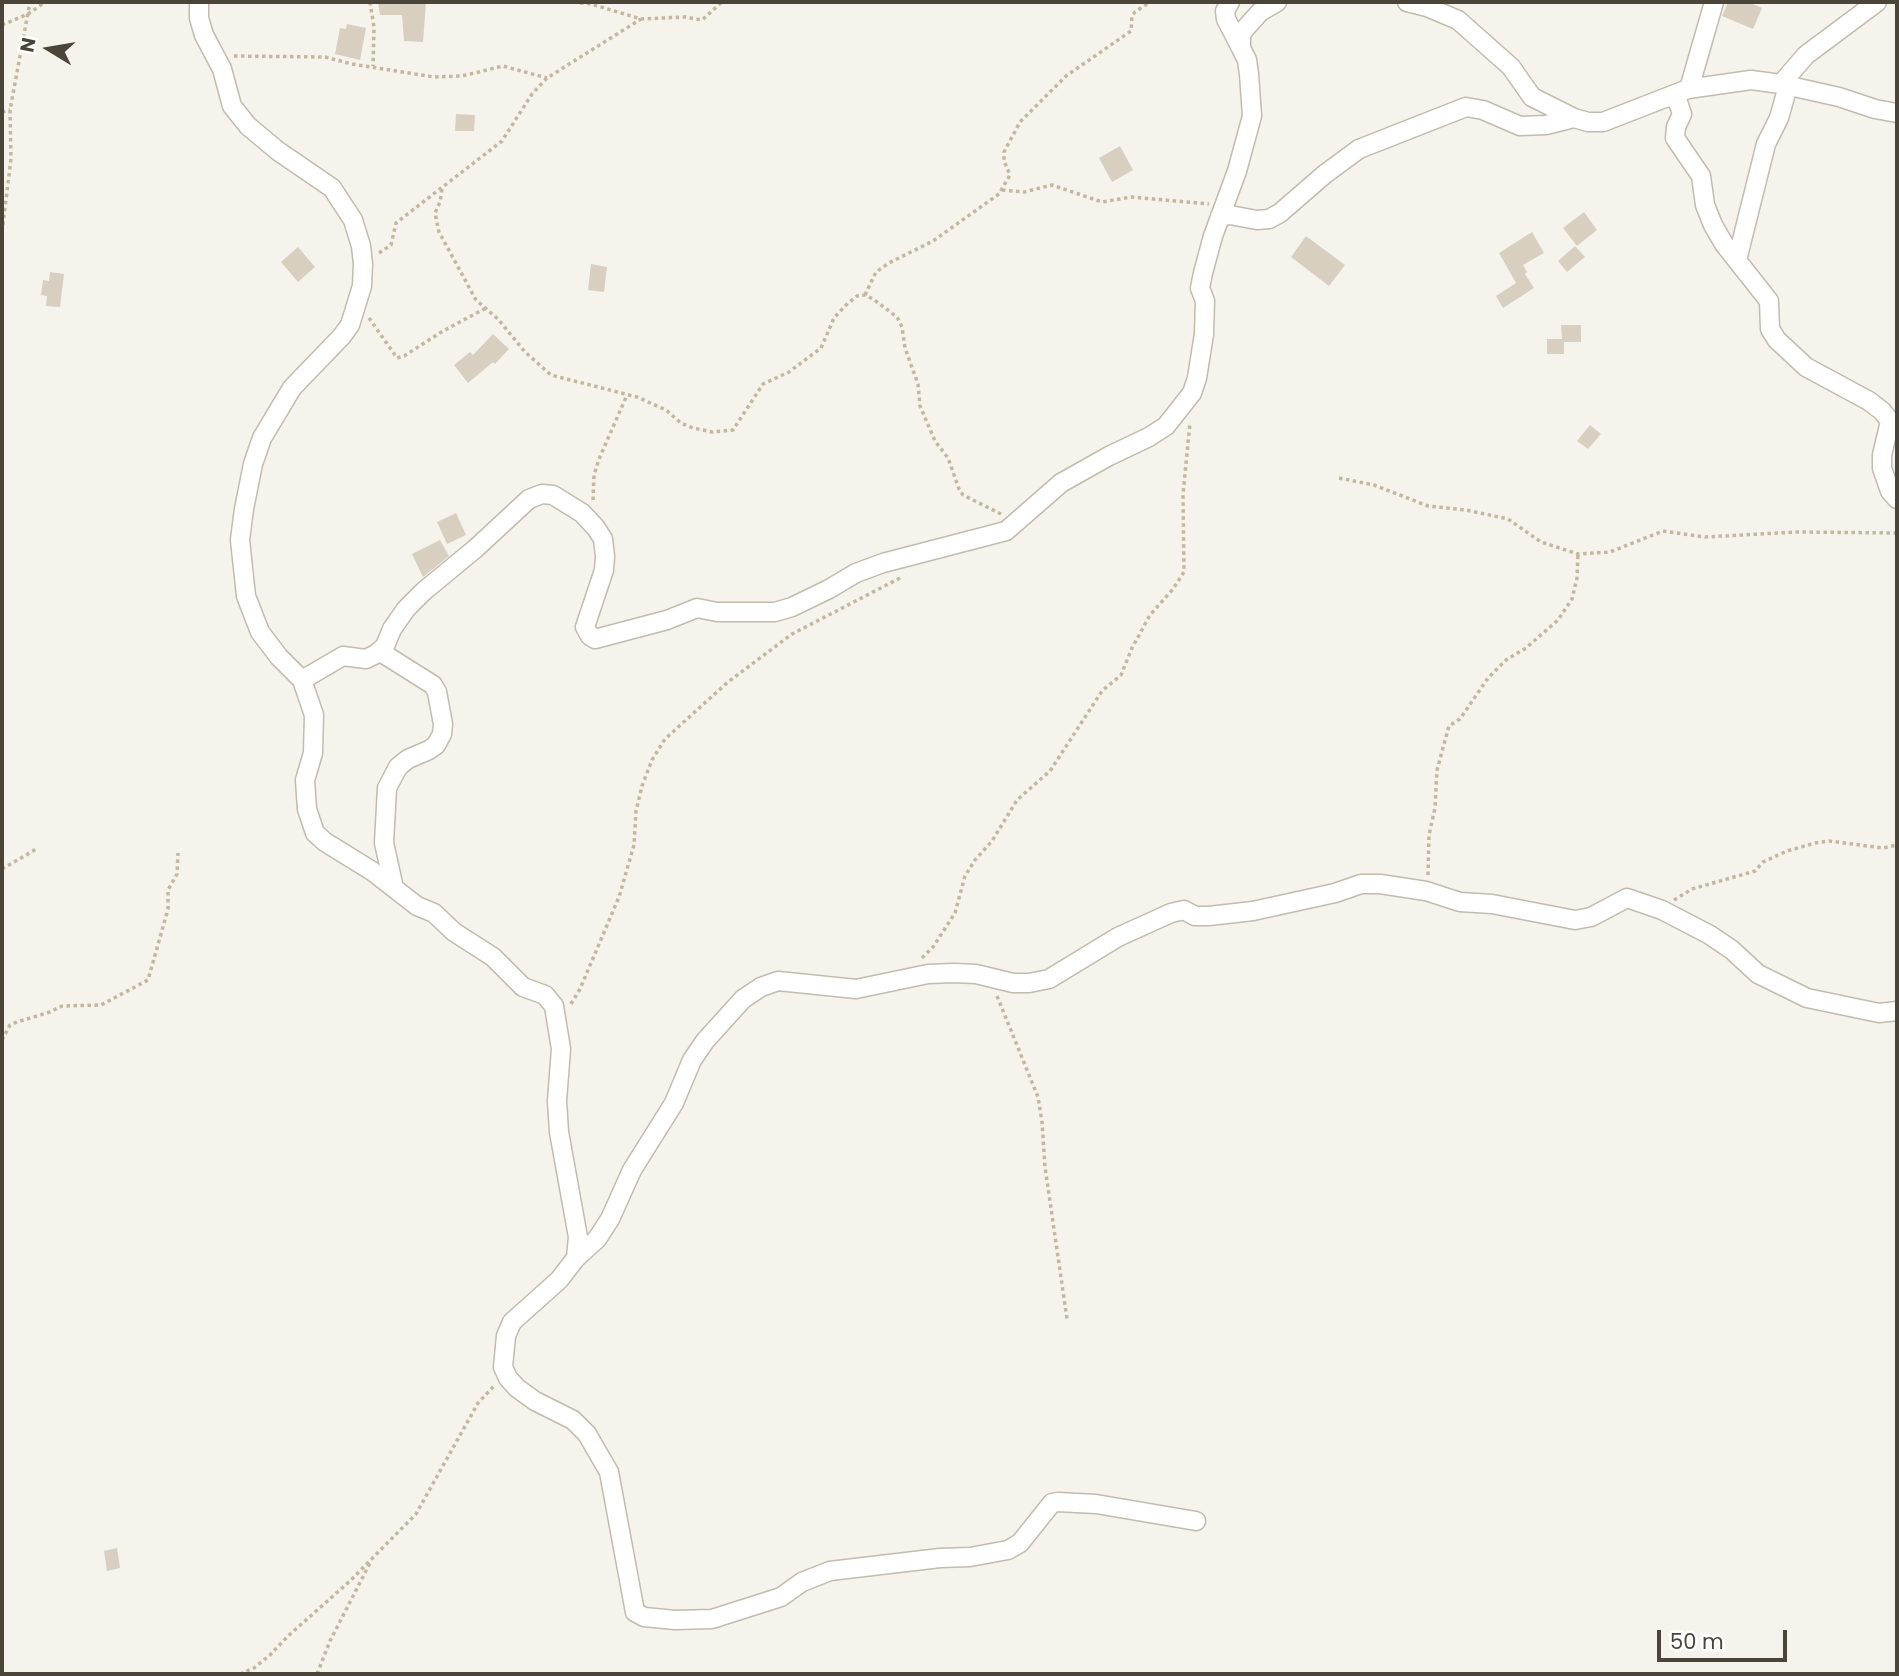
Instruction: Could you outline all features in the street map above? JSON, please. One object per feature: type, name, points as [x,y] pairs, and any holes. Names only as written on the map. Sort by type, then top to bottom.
[{"type":"street","points":[[199,2],[199,18],[204,36],[222,69],[232,106],[248,126],[278,151],[332,188],[354,220],[361,246],[362,286],[358,303],[346,331],[292,388],[262,438],[253,464],[240,540],[246,596],[260,632],[279,657],[302,680],[314,715],[313,753],[305,780],[307,809],[315,833],[325,842],[373,871],[418,906],[434,913],[454,932],[493,957],[523,986],[545,995],[554,1006],[561,1049],[557,1101],[559,1132],[578,1237],[576,1258]]},
{"type":"street","points":[[302,680],[343,656],[366,659],[379,651],[406,610],[424,591],[475,550],[529,499],[542,494],[553,495],[582,513],[603,539],[604,570],[585,627],[595,639],[667,620],[697,608],[717,612],[775,612],[817,595],[865,569],[1006,531],[1061,484],[1166,426],[1192,393],[1197,378],[1204,334],[1205,301],[1200,288],[1252,116],[1247,60],[1225,16],[1230,2]]},
{"type":"street","points":[[1241,48],[1243,31],[1260,12],[1278,2]]},
{"type":"street","points":[[1407,2],[1458,20],[1511,67],[1531,97],[1588,122],[1603,122],[1689,89],[1751,80],[1839,97],[1874,109],[1897,113]]},
{"type":"street","points":[[1689,89],[1714,2]]},
{"type":"street","points":[[1737,260],[1763,154],[1779,118],[1785,85],[1806,55],[1877,2]]},
{"type":"street","points":[[1672,97],[1678,103],[1682,114],[1676,127],[1675,138],[1701,176],[1704,205],[1713,225],[1769,301],[1769,321],[1777,340],[1806,367],[1869,401],[1894,420],[1882,455],[1882,468],[1890,491],[1897,499]]},
{"type":"street","points":[[1223,210],[1230,215],[1258,220],[1269,219],[1359,149],[1466,107],[1483,110],[1520,126],[1546,125],[1574,118]]},
{"type":"street","points":[[379,651],[433,685],[437,692],[443,724],[442,734],[436,745],[408,758],[398,767],[387,788],[384,843],[394,888]]},
{"type":"street","points":[[1196,1521],[1096,1504],[1052,1503],[1020,1542],[1008,1549],[970,1557],[830,1571],[802,1582],[781,1597],[712,1619],[644,1617],[635,1612],[632,1601],[626,1553],[608,1472],[587,1434],[573,1420],[535,1401],[508,1378],[503,1367],[506,1336],[512,1322],[559,1280],[576,1258],[597,1239],[610,1219],[632,1170],[674,1103],[692,1060],[705,1041],[743,999],[761,987],[778,981],[856,989],[954,973],[976,974],[1013,983],[1049,979],[1139,925],[1171,913],[1184,910],[1195,916],[1209,916],[1253,911],[1335,893],[1361,884],[1380,884],[1439,895],[1460,902],[1492,904],[1575,920],[1591,917],[1627,898],[1662,910],[1732,950],[1758,974],[1807,998],[1879,1013],[1897,1011]]},
{"type":"path","points":[[2,232],[11,159],[10,110],[30,2]]},
{"type":"path","points":[[2,25],[28,14],[45,2]]},
{"type":"path","points":[[369,2],[374,27],[373,66]]},
{"type":"path","points":[[573,2],[591,4],[641,19],[685,17],[702,20],[722,2]]},
{"type":"path","points":[[866,295],[876,272],[933,241],[1002,190],[1010,175],[1004,161],[1004,152],[1020,122],[1066,76],[1131,31],[1135,12],[1150,2]]},
{"type":"path","points":[[363,264],[391,245],[396,223],[502,141],[532,94],[547,78],[641,19]]},
{"type":"path","points":[[214,55],[325,57],[434,77],[462,76],[503,66],[547,78]]},
{"type":"path","points":[[2,112],[10,110]]},
{"type":"path","points":[[1002,190],[1024,192],[1052,185],[1102,202],[1131,197],[1223,210]]},
{"type":"path","points":[[442,189],[435,213],[439,232],[475,300],[512,334],[525,352],[551,375],[627,394],[666,410],[681,423],[693,428],[712,432],[733,430],[753,396],[764,384],[789,372],[821,348],[834,318],[857,296],[866,295],[897,317],[902,327],[905,348],[918,384],[920,407],[934,441],[948,458],[962,495],[980,502],[1015,523]]},
{"type":"path","points":[[358,303],[397,358],[486,308]]},
{"type":"path","points":[[905,979],[946,929],[955,913],[965,876],[975,860],[992,841],[1017,800],[1050,771],[1102,691],[1121,675],[1150,615],[1184,572],[1183,494],[1192,393]]},
{"type":"path","points":[[595,507],[594,475],[627,394]]},
{"type":"path","points":[[1339,478],[1374,485],[1428,506],[1466,510],[1508,519],[1541,542],[1578,554],[1610,552],[1664,531],[1705,537],[1797,532],[1897,533]]},
{"type":"path","points":[[1439,895],[1428,876],[1427,857],[1435,808],[1437,770],[1449,726],[1460,719],[1488,678],[1506,660],[1526,648],[1558,620],[1573,599],[1578,554]]},
{"type":"path","points":[[557,1026],[580,989],[619,897],[634,845],[636,811],[642,786],[652,760],[665,739],[728,682],[792,634],[903,576]]},
{"type":"path","points":[[1662,910],[1680,894],[1755,871],[1763,862],[1787,851],[1829,841],[1883,848],[1897,845]]},
{"type":"path","points":[[2,869],[38,848]]},
{"type":"path","points":[[2,1040],[10,1025],[17,1022],[62,1006],[102,1005],[148,979],[168,909],[168,890],[177,874],[178,853]]},
{"type":"path","points":[[992,978],[1038,1097],[1045,1167],[1068,1319]]},
{"type":"path","points":[[240,1674],[254,1668],[270,1655],[416,1514],[478,1403],[491,1387],[508,1378]]},
{"type":"path","points":[[317,1674],[330,1640],[374,1556]]},
{"type":"building","points":[[378,2],[426,2],[423,42],[404,41],[402,15],[380,15]]},
{"type":"building","points":[[1728,2],[1748,2],[1762,8],[1753,29],[1722,16]]},
{"type":"building","points":[[347,24],[366,28],[360,60],[335,54],[340,28],[346,29]]},
{"type":"building","points":[[456,114],[475,115],[474,131],[455,131]]},
{"type":"building","points":[[1120,146],[1133,170],[1112,182],[1099,158]]},
{"type":"building","points":[[1584,212],[1597,230],[1577,246],[1563,228]]},
{"type":"building","points":[[1532,232],[1544,253],[1523,265],[1534,288],[1503,308],[1496,296],[1516,283],[1499,253]]},
{"type":"building","points":[[1306,236],[1345,265],[1329,286],[1291,257]]},
{"type":"building","points":[[1575,246],[1585,257],[1567,272],[1558,261]]},
{"type":"building","points":[[298,247],[315,267],[298,282],[281,262]]},
{"type":"building","points":[[591,264],[607,267],[604,292],[588,290]]},
{"type":"building","points":[[50,272],[64,274],[60,307],[46,306],[47,296],[41,295],[43,280],[49,281]]},
{"type":"building","points":[[1561,325],[1581,325],[1581,342],[1564,342],[1564,354],[1547,354],[1547,339],[1562,339]]},
{"type":"building","points":[[493,334],[509,349],[495,364],[493,362],[468,383],[454,365],[470,352],[473,355]]},
{"type":"building","points":[[1590,425],[1601,434],[1588,449],[1577,441]]},
{"type":"building","points":[[456,513],[466,535],[447,544],[437,522]]},
{"type":"building","points":[[440,540],[449,556],[423,577],[412,554]]},
{"type":"building","points":[[117,1548],[120,1568],[107,1571],[104,1551]]}]
